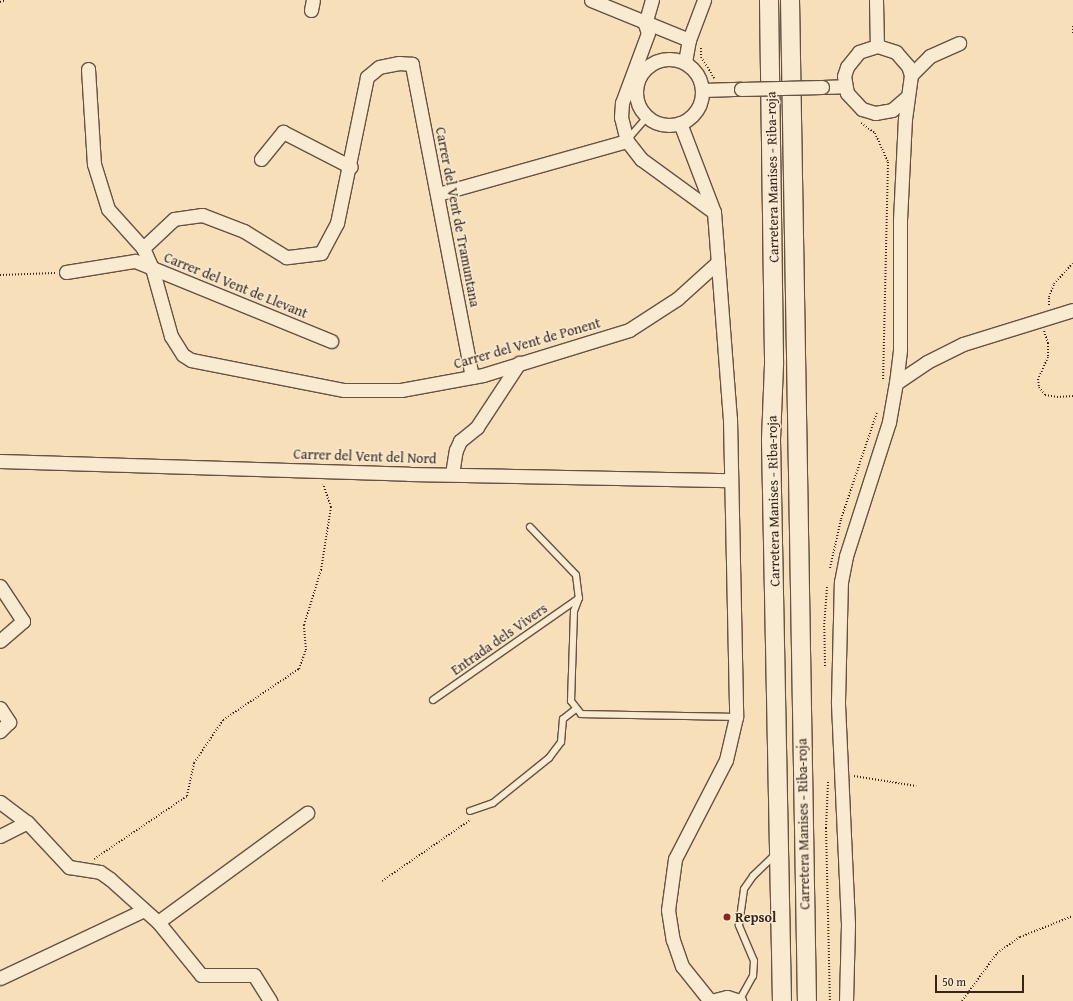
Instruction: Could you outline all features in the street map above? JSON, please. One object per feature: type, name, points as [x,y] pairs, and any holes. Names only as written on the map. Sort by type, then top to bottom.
[{"type":"main road","name":"Carretera Manises - Riba-roja","points":[[769,0],[774,365],[771,440],[782,1001]]},
{"type":"main road","name":"Carretera Manises - Riba-roja","points":[[790,0],[807,1001]]},
{"type":"street","points":[[591,0],[645,24],[695,42]]},
{"type":"street","points":[[652,0],[645,24],[648,33],[622,103],[621,117],[627,141],[641,159],[714,212]]},
{"type":"street","points":[[685,62],[695,42],[704,0]]},
{"type":"street","points":[[876,0],[877,46]]},
{"type":"street","points":[[911,75],[930,56],[959,43]]},
{"type":"street","points":[[846,1001],[848,924],[838,701],[841,582],[846,556],[889,422],[896,383],[900,349],[900,220],[907,97],[911,75],[908,66],[896,52],[877,46],[868,48],[852,58],[844,76],[845,86],[856,105],[875,113],[892,110],[907,97]]},
{"type":"street","points":[[673,59],[685,62],[700,79],[703,90],[697,110],[680,124],[661,124],[647,117],[640,108],[636,96],[637,84],[642,73],[650,64],[661,60],[673,59]]},
{"type":"street","name":"Carrer del Vent de Llevant","points":[[331,341],[152,268],[144,248],[174,219],[202,215],[244,231],[286,257],[320,253],[337,223],[350,167],[367,77],[379,67],[399,63],[412,64]]},
{"type":"street","name":"Carrer del Vent de Tramuntana","points":[[412,64],[472,377]]},
{"type":"street","points":[[88,69],[94,164],[108,209],[144,248]]},
{"type":"street","points":[[703,90],[845,86]]},
{"type":"street","points":[[680,124],[714,212],[730,419],[730,480],[736,717],[726,760],[675,859],[668,910],[673,940],[682,966],[711,1001],[727,997],[739,1001]]},
{"type":"street","points":[[261,159],[283,132],[350,167]]},
{"type":"street","points":[[438,194],[627,141]]},
{"type":"street","points":[[66,272],[136,261],[152,268]]},
{"type":"street","name":"Carrer del Vent de Ponent","points":[[152,268],[170,336],[183,355],[191,360],[344,390],[401,390],[472,377],[629,330],[677,299],[718,262]]},
{"type":"street","points":[[896,383],[927,362],[963,344],[1073,310]]},
{"type":"street","points":[[452,474],[456,450],[460,441],[477,426],[519,364]]},
{"type":"street","name":"Carrer del Vent del Nord","points":[[0,461],[452,474],[730,480]]},
{"type":"street","points":[[0,586],[23,621],[0,641]]},
{"type":"street","points":[[0,708],[10,722],[0,732]]},
{"type":"street","points":[[0,802],[27,822],[69,867],[100,872],[110,878],[158,922],[201,976],[254,975],[270,1001]]},
{"type":"street","points":[[158,922],[307,813]]},
{"type":"street","points":[[0,836],[27,822]]},
{"type":"street","points":[[0,978],[144,910]]},
{"type":"lane","points":[[627,141],[647,117]]},
{"type":"lane","points":[[530,527],[576,575],[579,598],[574,611],[571,701],[576,709],[588,716],[736,717]]},
{"type":"lane","name":"Entrada dels Vivers","points":[[433,700],[579,598]]},
{"type":"lane","points":[[470,811],[493,803],[549,758],[561,742],[562,719],[576,709]]},
{"type":"lane","points":[[739,1001],[754,976],[754,961],[739,925],[744,889],[753,876],[780,851]]},
{"type":"path","points":[[0,2],[6,0]]},
{"type":"path","points":[[1073,26],[1073,32]]},
{"type":"path","points":[[695,42],[701,57],[715,81]]},
{"type":"path","points":[[1073,263],[1054,284],[1049,297],[1044,318],[1048,343],[1048,357],[1038,379],[1039,387],[1045,395],[1057,397],[1073,396]]},
{"type":"path","points":[[0,275],[66,272]]},
{"type":"path","points":[[86,870],[94,858],[187,796],[194,763],[223,720],[299,669],[306,650],[304,625],[321,570],[331,507],[318,470]]},
{"type":"path","points":[[842,775],[916,786]]},
{"type":"path","points":[[382,882],[472,819],[485,805]]},
{"type":"path","points":[[962,1001],[996,953],[1020,937],[1073,916]]},
{"type":"place","name":"Repsol","points":[[727,917]]}]
